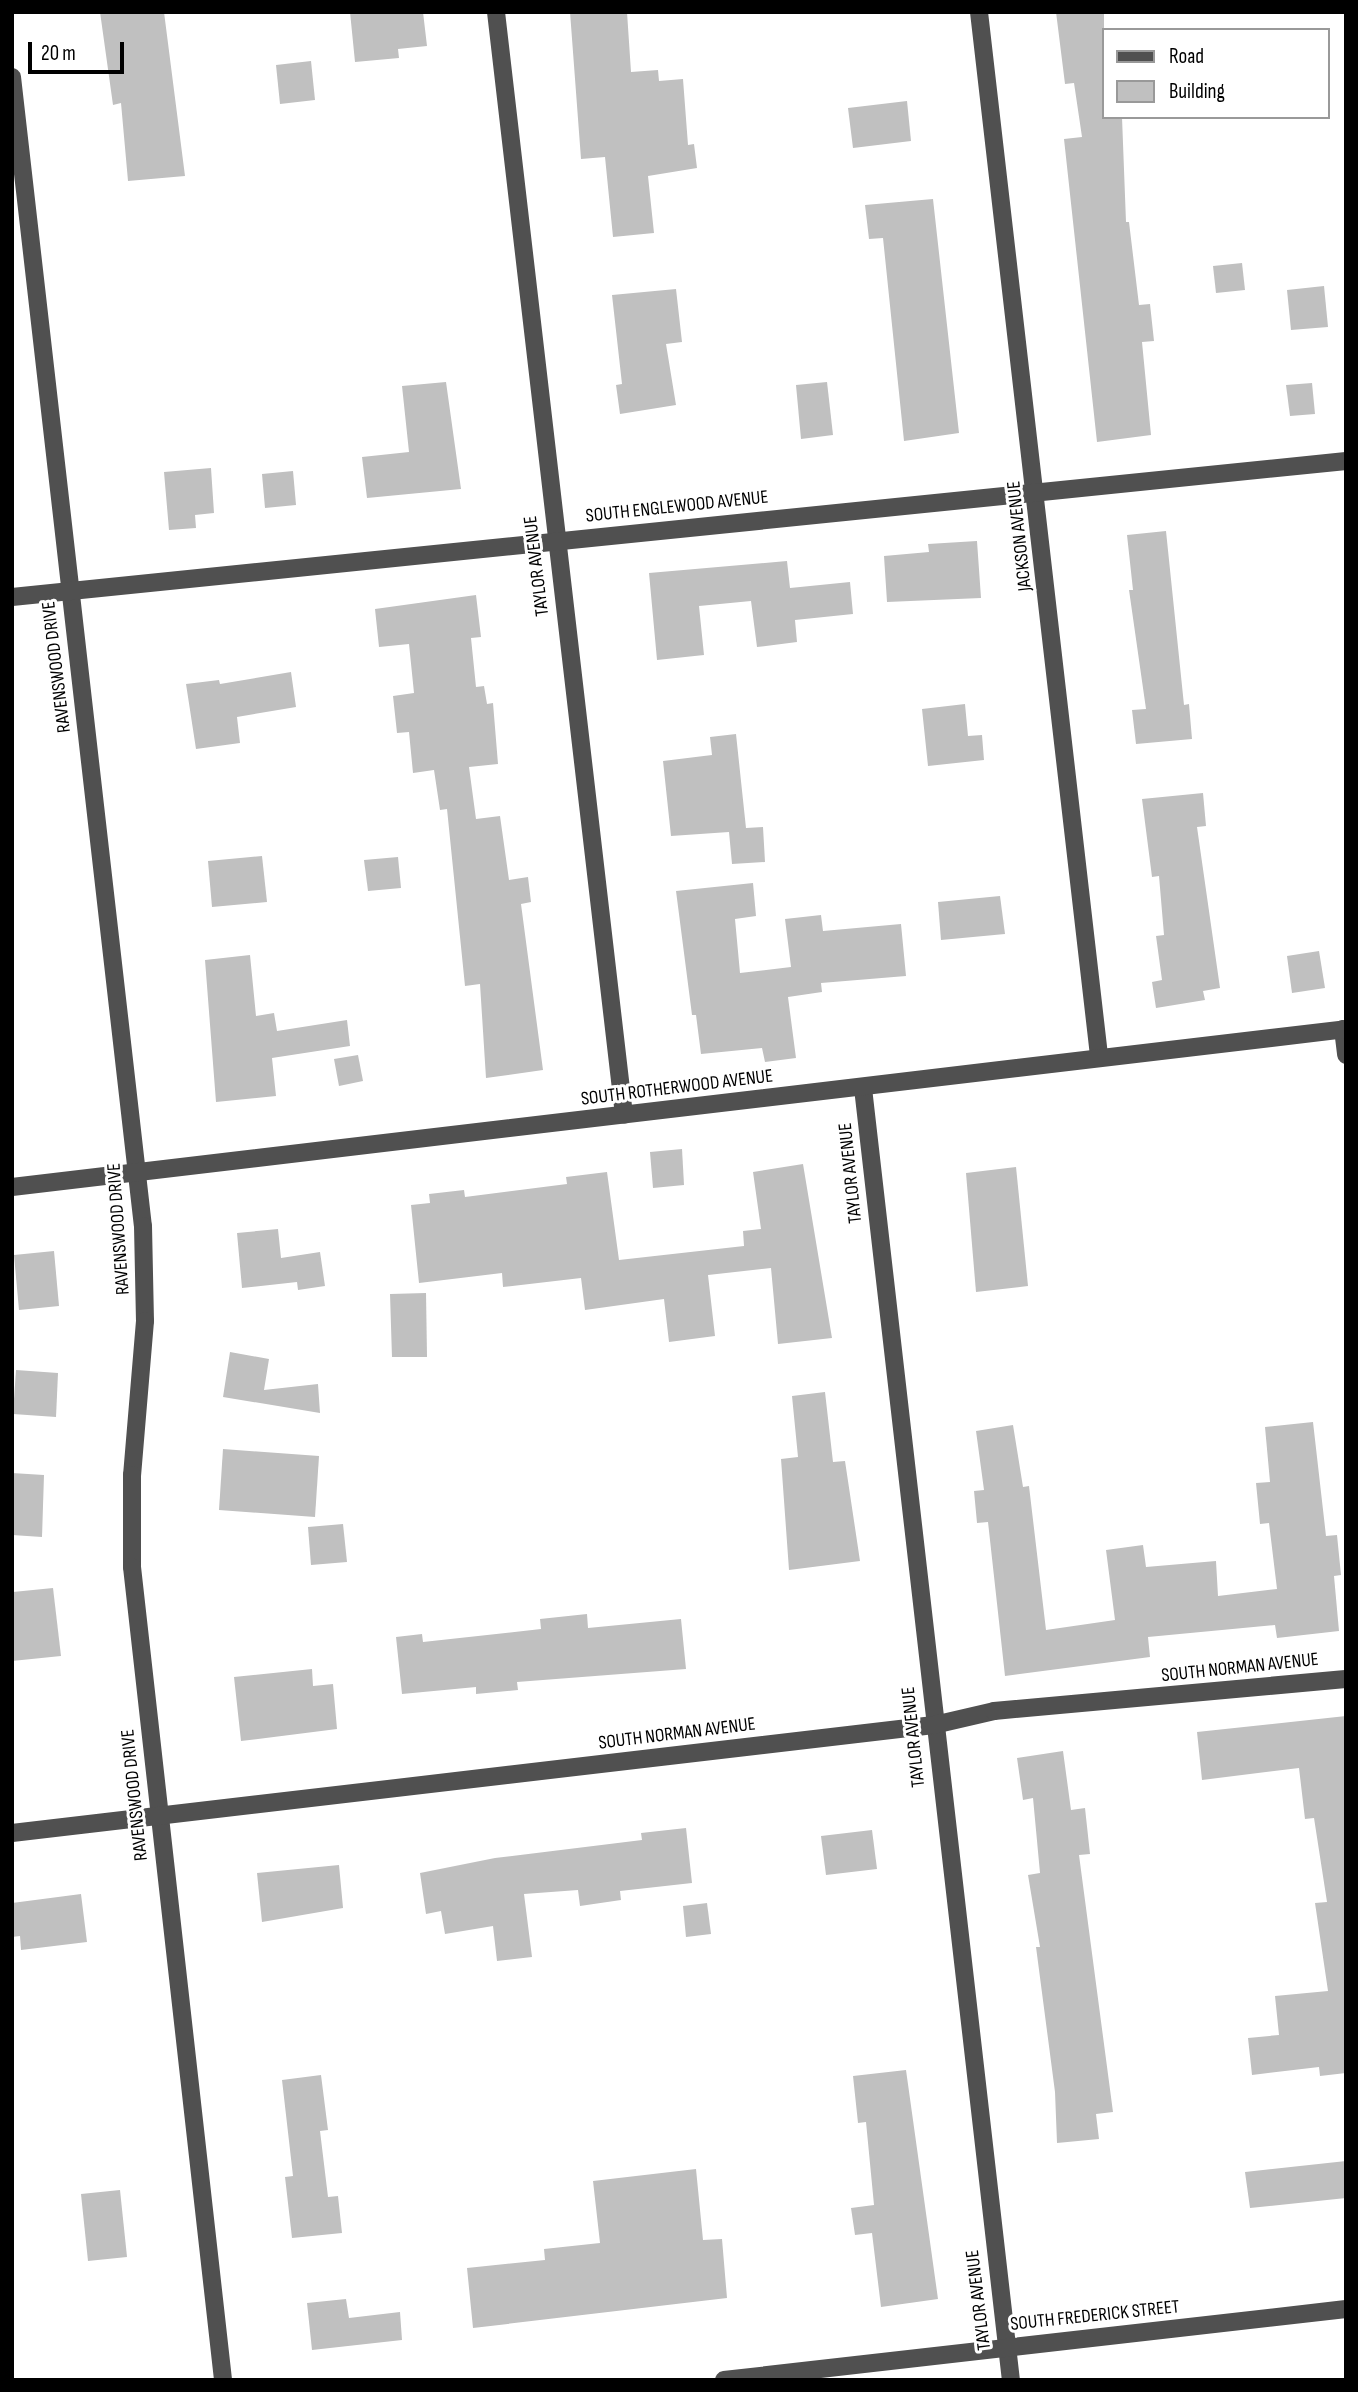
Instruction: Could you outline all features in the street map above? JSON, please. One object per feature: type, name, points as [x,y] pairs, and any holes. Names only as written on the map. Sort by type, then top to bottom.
[{"type":"street","name":"TAYLOR AVENUE","points":[[496,12],[555,541],[624,1115]]},
{"type":"street","name":"JACKSON AVENUE","points":[[979,12],[1037,493],[1099,1055]]},
{"type":"street","name":"RAVENSWOOD DRIVE","points":[[12,77],[137,1172],[145,1321],[130,1516],[158,1816],[223,2380]]},
{"type":"street","name":"SOUTH ENGLEWOOD AVENUE","points":[[12,597],[1346,461]]},
{"type":"street","name":"SOUTH ROTHERWOOD AVENUE","points":[[12,1187],[863,1088],[1099,1055],[1344,1029]]},
{"type":"street","points":[[1344,1029],[1346,1055]]},
{"type":"street","name":"TAYLOR AVENUE","points":[[863,1088],[1005,2347],[1011,2380]]},
{"type":"street","name":"SOUTH NORMAN AVENUE","points":[[12,1833],[934,1725],[994,1711],[1346,1678]]},
{"type":"street","name":"SOUTH FREDERICK STREET","points":[[724,2380],[1346,2309]]},
{"type":"building","points":[[100,12],[164,12],[185,176],[128,181],[121,103],[113,105]]},
{"type":"building","points":[[350,12],[423,12],[427,46],[398,49],[399,58],[355,62]]},
{"type":"building","points":[[570,12],[627,12],[631,72],[658,70],[659,81],[683,79],[688,145],[694,144],[697,168],[648,176],[654,233],[613,237],[605,157],[581,159]]},
{"type":"building","points":[[1056,12],[1104,12],[1102,119],[1122,119],[1126,222],[1129,222],[1139,305],[1150,304],[1154,341],[1142,342],[1151,435],[1097,442],[1064,139],[1082,137],[1074,83],[1065,84]]},
{"type":"building","points":[[311,61],[315,100],[280,104],[276,65]]},
{"type":"building","points":[[907,101],[911,141],[853,148],[848,108]]},
{"type":"building","points":[[933,199],[959,433],[904,441],[883,238],[869,239],[865,205]]},
{"type":"building","points":[[1242,263],[1245,290],[1216,293],[1213,266]]},
{"type":"building","points":[[1324,286],[1328,327],[1291,330],[1287,290]]},
{"type":"building","points":[[676,289],[682,342],[666,344],[676,405],[620,414],[616,385],[622,384],[612,295]]},
{"type":"building","points":[[446,382],[461,489],[367,498],[362,457],[409,452],[402,386]]},
{"type":"building","points":[[827,382],[833,435],[801,439],[796,385]]},
{"type":"building","points":[[1312,383],[1315,414],[1290,416],[1286,385]]},
{"type":"building","points":[[211,468],[214,513],[195,515],[196,528],[169,530],[164,472]]},
{"type":"building","points":[[293,471],[296,505],[265,508],[262,474]]},
{"type":"building","points":[[1166,531],[1184,705],[1189,704],[1192,739],[1136,744],[1132,710],[1146,709],[1129,590],[1133,590],[1127,535]]},
{"type":"building","points":[[977,541],[981,598],[887,602],[884,556],[929,552],[928,544]]},
{"type":"building","points":[[787,561],[790,588],[850,582],[853,614],[795,620],[797,642],[757,647],[751,601],[699,606],[704,655],[657,660],[649,573]]},
{"type":"building","points":[[476,595],[481,637],[471,638],[476,687],[484,686],[487,704],[493,703],[498,764],[469,767],[476,819],[500,816],[509,880],[528,877],[531,902],[521,904],[543,1070],[486,1078],[480,984],[465,986],[447,809],[440,810],[434,770],[413,773],[409,732],[397,733],[393,696],[414,693],[409,644],[379,647],[375,609]]},
{"type":"building","points":[[291,672],[296,707],[237,717],[240,743],[196,749],[186,684],[219,680],[220,684]]},
{"type":"building","points":[[965,704],[968,736],[982,735],[984,760],[928,766],[922,709]]},
{"type":"building","points":[[736,734],[746,828],[763,827],[765,862],[732,864],[729,832],[671,836],[663,761],[712,755],[710,737]]},
{"type":"building","points":[[1203,793],[1206,826],[1197,827],[1220,988],[1203,991],[1205,1000],[1156,1008],[1152,982],[1162,980],[1156,936],[1164,935],[1159,876],[1152,877],[1142,799]]},
{"type":"building","points":[[262,856],[267,902],[212,907],[208,861]]},
{"type":"building","points":[[398,857],[401,888],[368,891],[364,860]]},
{"type":"building","points":[[753,883],[756,916],[735,919],[740,973],[791,967],[785,919],[821,915],[823,931],[901,924],[906,976],[821,983],[822,992],[788,997],[796,1058],[765,1062],[762,1048],[701,1054],[696,1015],[692,1015],[676,891]]},
{"type":"building","points":[[1000,896],[1005,934],[941,940],[938,902]]},
{"type":"building","points":[[1319,951],[1325,988],[1292,993],[1287,956]]},
{"type":"building","points":[[250,955],[256,1016],[274,1013],[277,1031],[347,1020],[350,1046],[272,1058],[276,1096],[216,1102],[205,960]]},
{"type":"building","points":[[358,1055],[363,1081],[339,1086],[334,1059]]},
{"type":"building","points":[[682,1149],[684,1185],[653,1188],[650,1152]]},
{"type":"building","points":[[803,1164],[832,1338],[778,1344],[771,1268],[708,1275],[715,1336],[669,1342],[664,1299],[585,1310],[581,1278],[503,1287],[502,1273],[419,1283],[411,1205],[430,1203],[429,1194],[464,1190],[465,1197],[567,1184],[566,1177],[607,1172],[619,1260],[744,1246],[743,1231],[761,1229],[753,1172]]},
{"type":"building","points":[[1016,1167],[1028,1286],[976,1292],[966,1173]]},
{"type":"building","points":[[278,1229],[281,1258],[320,1252],[325,1286],[298,1290],[297,1282],[242,1288],[237,1233]]},
{"type":"building","points":[[54,1251],[59,1306],[19,1310],[14,1255]]},
{"type":"building","points":[[426,1293],[427,1357],[392,1357],[390,1294]]},
{"type":"building","points":[[230,1352],[269,1359],[264,1390],[318,1384],[320,1413],[223,1397]]},
{"type":"building","points":[[16,1370],[58,1373],[56,1417],[13,1414]]},
{"type":"building","points":[[825,1392],[833,1462],[845,1461],[860,1561],[789,1570],[781,1459],[798,1457],[792,1396]]},
{"type":"building","points":[[1313,1422],[1326,1536],[1337,1535],[1341,1575],[1334,1576],[1339,1631],[1277,1638],[1275,1625],[1148,1637],[1150,1657],[1005,1676],[988,1522],[977,1523],[974,1491],[984,1490],[976,1431],[1013,1425],[1023,1487],[1029,1486],[1046,1630],[1115,1620],[1106,1550],[1143,1545],[1146,1567],[1216,1561],[1218,1596],[1277,1589],[1269,1523],[1260,1524],[1256,1483],[1270,1482],[1265,1427]]},
{"type":"building","points":[[223,1449],[319,1456],[315,1517],[219,1510]]},
{"type":"building","points":[[12,1473],[44,1475],[42,1537],[12,1535]]},
{"type":"building","points":[[343,1524],[347,1562],[311,1565],[308,1527]]},
{"type":"building","points":[[53,1588],[61,1656],[12,1661],[13,1592]]},
{"type":"building","points":[[587,1614],[588,1628],[681,1619],[686,1669],[517,1682],[518,1690],[476,1694],[476,1687],[402,1694],[396,1637],[422,1634],[423,1642],[541,1629],[540,1619]]},
{"type":"building","points":[[312,1669],[313,1686],[333,1684],[337,1729],[241,1741],[234,1677]]},
{"type":"building","points":[[1346,1716],[1346,2073],[1320,2076],[1319,2067],[1252,2075],[1248,2038],[1279,2035],[1275,1996],[1328,1991],[1315,1903],[1327,1902],[1314,1818],[1305,1819],[1299,1768],[1202,1780],[1197,1732]]},
{"type":"building","points":[[1063,1751],[1071,1810],[1085,1808],[1090,1854],[1079,1855],[1113,2112],[1096,2114],[1099,2139],[1057,2143],[1055,2092],[1036,1947],[1040,1947],[1028,1875],[1040,1873],[1033,1798],[1023,1800],[1017,1758]]},
{"type":"building","points":[[686,1828],[692,1883],[620,1891],[621,1900],[580,1906],[578,1890],[524,1894],[532,1957],[497,1961],[493,1926],[445,1934],[441,1911],[426,1914],[420,1873],[495,1858],[642,1840],[641,1833]]},
{"type":"building","points":[[872,1830],[877,1869],[826,1875],[821,1836]]},
{"type":"building","points":[[339,1865],[343,1908],[262,1922],[257,1873]]},
{"type":"building","points":[[81,1894],[87,1942],[21,1950],[20,1936],[12,1937],[12,1903]]},
{"type":"building","points":[[707,1903],[711,1934],[686,1937],[683,1906]]},
{"type":"building","points":[[906,2070],[938,2299],[881,2307],[872,2233],[855,2235],[851,2208],[874,2205],[866,2122],[858,2123],[853,2076]]},
{"type":"building","points":[[321,2075],[328,2130],[320,2131],[328,2197],[338,2196],[342,2233],[292,2238],[285,2177],[293,2176],[282,2080]]},
{"type":"building","points":[[1346,2161],[1346,2198],[1250,2208],[1245,2172]]},
{"type":"building","points":[[696,2169],[703,2240],[722,2239],[727,2298],[473,2328],[467,2268],[545,2260],[544,2249],[600,2243],[593,2181]]},
{"type":"building","points":[[120,2190],[127,2257],[88,2261],[81,2194]]},
{"type":"building","points":[[346,2299],[349,2318],[400,2312],[402,2340],[312,2350],[307,2303]]}]
